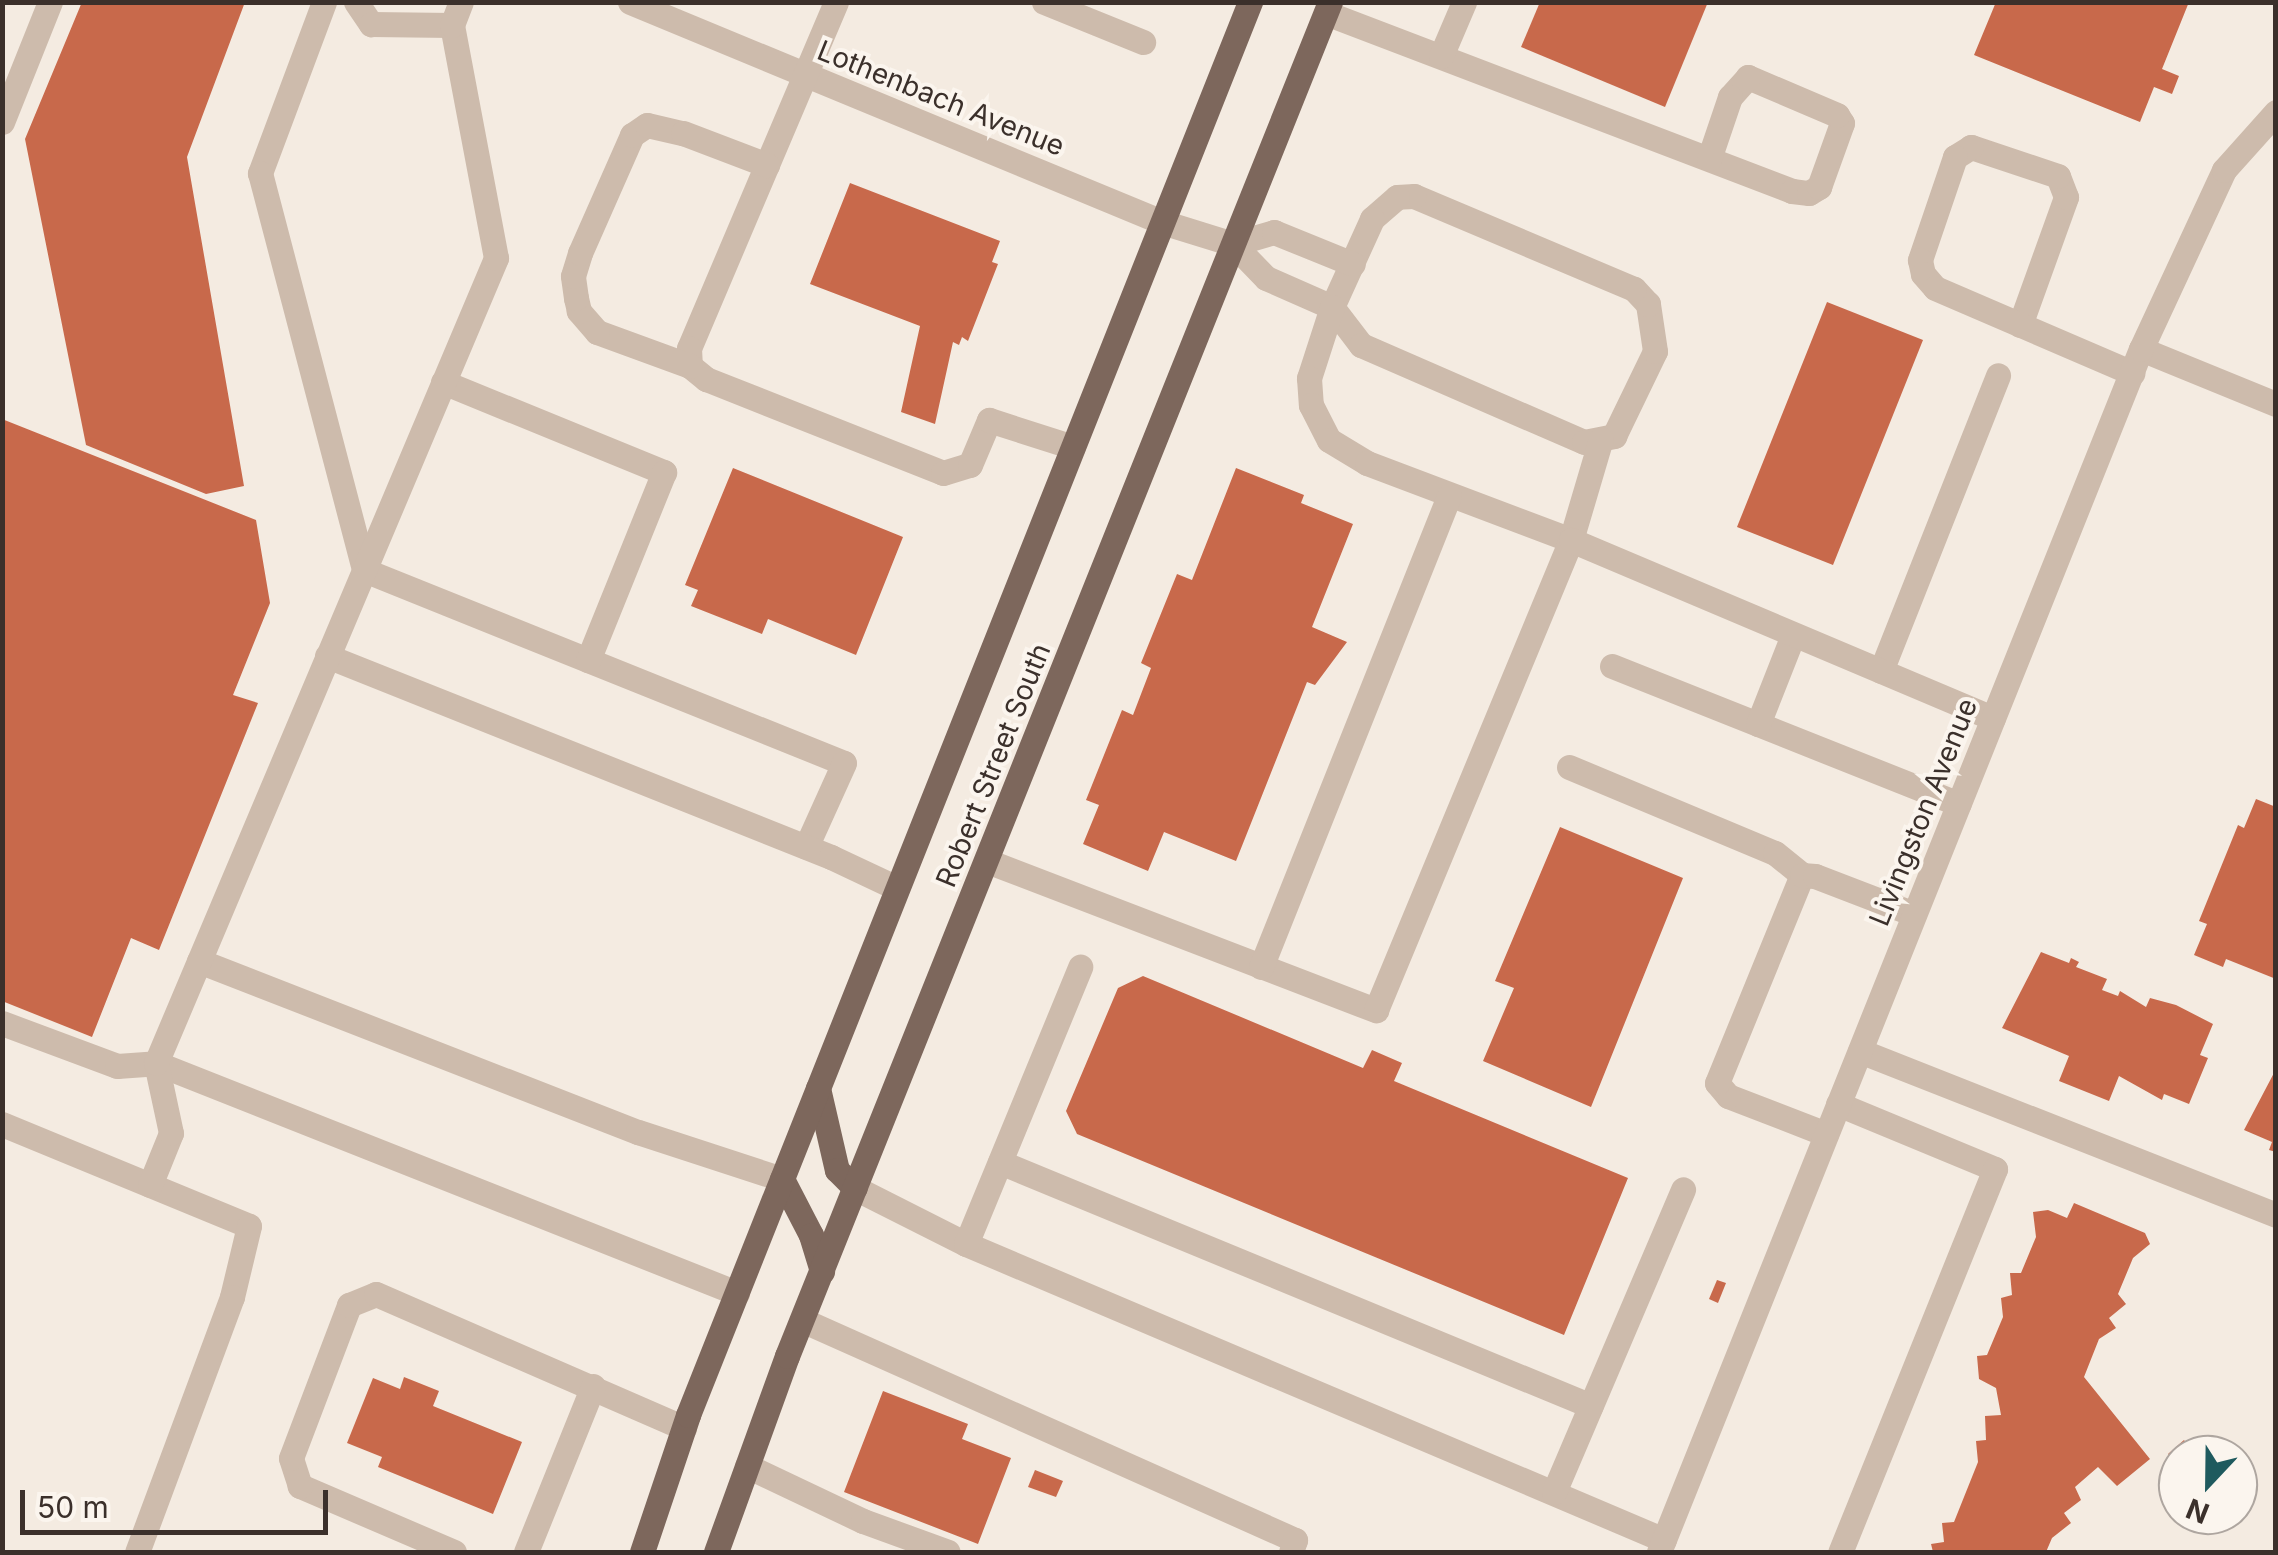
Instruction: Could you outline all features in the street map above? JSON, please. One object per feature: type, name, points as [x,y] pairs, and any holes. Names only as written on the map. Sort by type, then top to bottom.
[{"type":"main road","name":"Robert Street South","points":[[642,1552],[684,1428],[1250,2]]},
{"type":"main road","name":"Robert Street South","points":[[716,1552],[802,1320],[1328,8]]},
{"type":"main road","points":[[818,1088],[837,1170],[855,1188]]},
{"type":"main road","points":[[782,1180],[811,1235],[822,1271]]},
{"type":"street","points":[[2,122],[50,2]]},
{"type":"street","points":[[324,2],[260,173],[364,570]]},
{"type":"street","points":[[150,1185],[172,1133],[156,1063],[496,258],[456,14],[371,24],[356,2]]},
{"type":"street","name":"Lothenbach Avenue","points":[[630,2],[1162,222],[1232,244]]},
{"type":"street","points":[[690,366],[689,348],[836,2]]},
{"type":"street","points":[[1044,2],[1144,42]]},
{"type":"street","points":[[1441,56],[1464,2]]},
{"type":"street","points":[[1328,8],[1792,192],[1810,193],[1818,187],[1842,123],[1837,115],[1748,77],[1730,97],[1709,159]]},
{"type":"street","name":"Livingston Avenue","points":[[1661,1546],[2136,360],[2224,170],[2276,112]]},
{"type":"street","points":[[767,165],[683,132],[647,125],[632,134],[573,276],[579,312],[597,332],[690,366],[706,379],[943,473],[970,465],[989,420],[1072,447]]},
{"type":"street","points":[[2020,324],[2066,197],[2058,176],[1971,147],[1955,157],[1920,260],[1923,274],[1936,288],[2020,324],[2276,404]]},
{"type":"street","points":[[1353,264],[1274,232],[1232,244],[1266,278],[1332,307],[1361,345],[1584,442],[1614,436],[1655,351],[1648,304],[1634,289],[1414,196],[1398,197],[1372,219],[1353,264],[1332,307],[1310,378],[1311,406],[1329,440],[1368,463],[1571,540],[1992,718]]},
{"type":"street","points":[[1881,671],[1998,374]]},
{"type":"street","points":[[443,382],[664,472],[588,660]]},
{"type":"street","points":[[988,861],[1376,1010],[1571,540],[1601,439]]},
{"type":"street","points":[[1261,967],[1449,496]]},
{"type":"street","points":[[364,570],[844,763],[806,847]]},
{"type":"street","points":[[1758,724],[1794,635]]},
{"type":"street","points":[[327,656],[806,847],[898,888]]},
{"type":"street","points":[[1612,666],[1959,804]]},
{"type":"street","points":[[1569,767],[1774,853],[1802,875],[1815,876],[1914,914]]},
{"type":"street","points":[[1802,875],[1716,1083],[1728,1096],[1826,1134]]},
{"type":"street","points":[[198,962],[638,1132],[782,1180]]},
{"type":"street","points":[[966,1244],[1080,966]]},
{"type":"street","points":[[2,1023],[116,1066],[156,1063],[737,1294]]},
{"type":"street","points":[[1860,1051],[2276,1215]]},
{"type":"street","points":[[1838,1104],[1995,1169],[1840,1552]]},
{"type":"street","points":[[2,1124],[250,1226],[232,1298],[137,1552]]},
{"type":"street","points":[[1000,1162],[1591,1406]]},
{"type":"street","points":[[855,1188],[966,1244],[1554,1492],[1661,1546]]},
{"type":"street","points":[[1554,1492],[1682,1189]]},
{"type":"street","points":[[454,1552],[300,1486],[292,1458],[349,1305],[376,1294],[684,1428]]},
{"type":"street","points":[[802,1320],[1296,1540],[1291,1552]]},
{"type":"street","points":[[526,1552],[594,1386]]},
{"type":"street","points":[[747,1466],[863,1521],[948,1552]]},
{"type":"building","points":[[82,2],[245,2],[187,157],[244,486],[206,494],[86,445],[25,139]]},
{"type":"building","points":[[1540,2],[1708,2],[1665,107],[1521,47]]},
{"type":"building","points":[[1996,2],[2189,2],[2162,69],[2179,76],[2172,94],[2154,87],[2140,122],[1974,55]]},
{"type":"building","points":[[850,183],[1000,241],[992,262],[998,264],[968,341],[962,337],[959,345],[953,342],[935,424],[901,412],[920,326],[810,284]]},
{"type":"building","points":[[1827,302],[1923,340],[1833,565],[1737,527]]},
{"type":"building","points":[[2,419],[256,520],[270,603],[233,695],[258,703],[159,950],[131,938],[92,1037],[2,1001]]},
{"type":"building","points":[[733,468],[903,537],[856,655],[768,619],[762,634],[691,606],[698,590],[685,585]]},
{"type":"building","points":[[1236,468],[1304,495],[1301,503],[1353,524],[1312,627],[1347,642],[1315,685],[1307,682],[1236,861],[1164,832],[1148,871],[1083,844],[1099,805],[1086,800],[1122,710],[1133,715],[1151,668],[1141,663],[1177,574],[1192,580]]},
{"type":"building","points":[[2256,799],[2276,807],[2276,979],[2226,959],[2223,967],[2194,955],[2207,924],[2199,921],[2238,825],[2244,828]]},
{"type":"building","points":[[1560,827],[1683,878],[1591,1107],[1483,1061],[1514,988],[1495,981]]},
{"type":"building","points":[[2041,952],[2069,963],[2071,958],[2079,962],[2076,967],[2107,979],[2102,990],[2118,996],[2120,991],[2146,1007],[2150,998],[2176,1005],[2213,1024],[2200,1055],[2208,1058],[2189,1104],[2164,1094],[2162,1100],[2119,1076],[2109,1101],[2059,1081],[2069,1056],[2002,1028]]},
{"type":"building","points":[[1143,976],[1363,1068],[1372,1050],[1402,1063],[1394,1081],[1628,1178],[1564,1335],[1077,1134],[1066,1111],[1118,988]]},
{"type":"building","points":[[2275,1071],[2276,1152],[2269,1150],[2272,1142],[2244,1130]]},
{"type":"building","points":[[2074,1203],[2145,1233],[2150,1244],[2133,1258],[2118,1294],[2126,1304],[2109,1318],[2116,1328],[2099,1339],[2084,1377],[2150,1459],[2117,1486],[2098,1467],[2075,1487],[2081,1500],[2064,1513],[2071,1523],[2052,1538],[2046,1552],[1933,1552],[1931,1544],[1944,1542],[1942,1523],[1954,1522],[1978,1462],[1976,1441],[1986,1440],[1985,1416],[2001,1415],[1996,1388],[1979,1379],[1977,1356],[1987,1355],[2003,1317],[2001,1298],[2012,1295],[2010,1273],[2021,1273],[2036,1237],[2033,1212],[2048,1210],[2067,1218]]},
{"type":"building","points":[[1717,1280],[1726,1283],[1718,1303],[1709,1299]]},
{"type":"building","points":[[404,1377],[439,1391],[433,1406],[522,1442],[493,1514],[378,1467],[382,1457],[347,1443],[373,1378],[400,1389]]},
{"type":"building","points":[[883,1391],[968,1424],[962,1439],[1011,1458],[978,1544],[844,1492]]},
{"type":"building","points":[[1035,1470],[1063,1481],[1056,1497],[1028,1487]]}]
